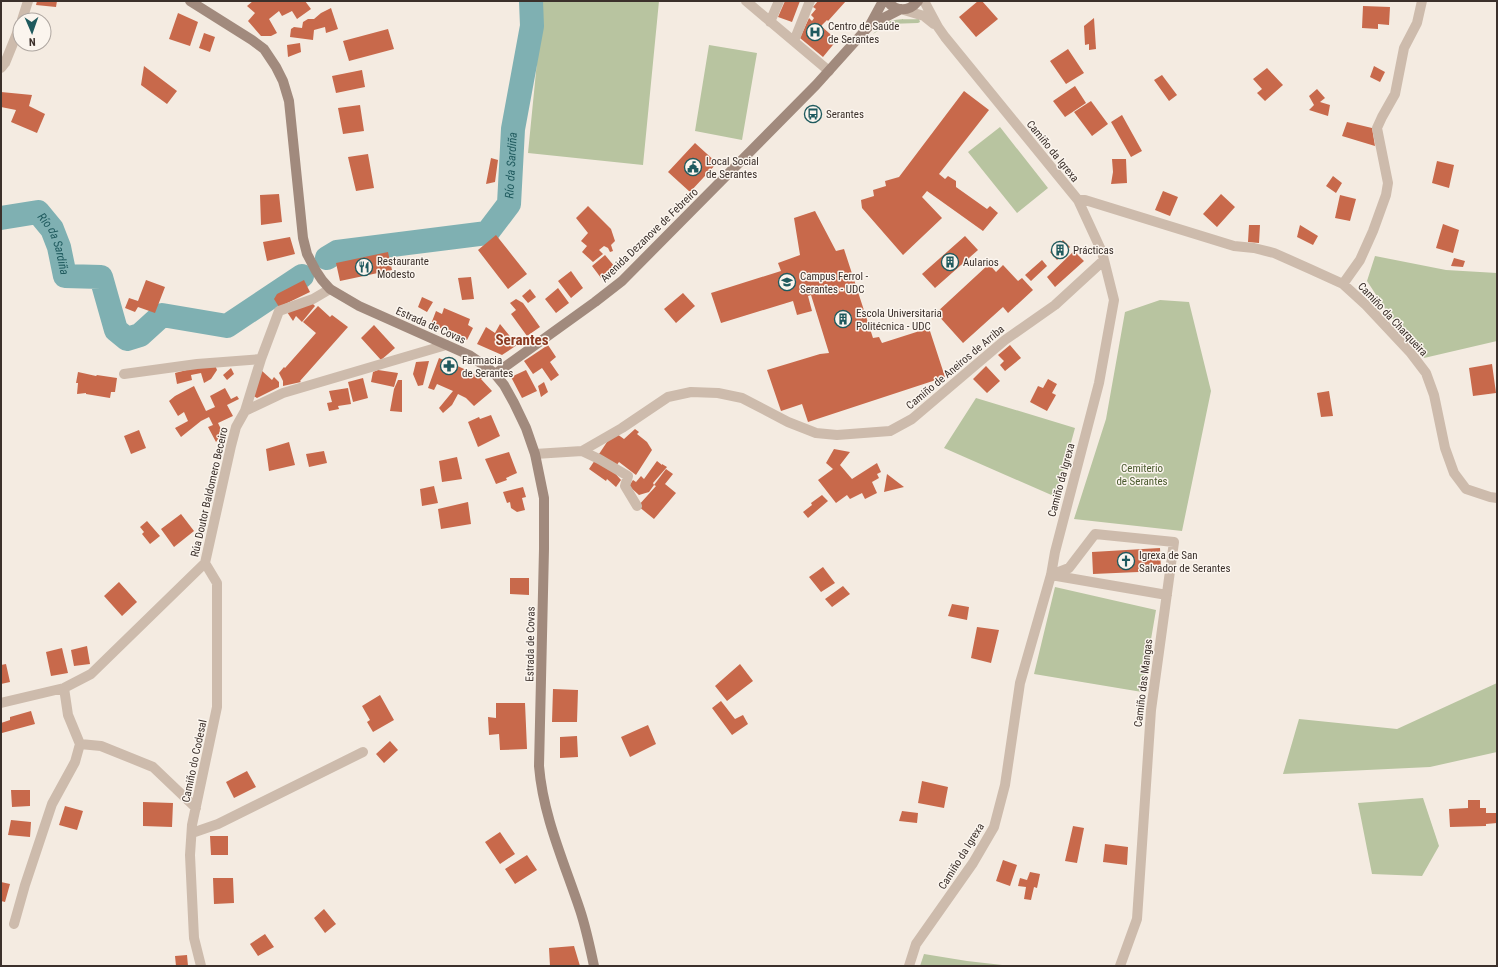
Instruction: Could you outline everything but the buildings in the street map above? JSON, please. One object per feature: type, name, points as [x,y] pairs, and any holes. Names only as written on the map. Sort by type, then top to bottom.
[{"type":"main road","name":"Estrada de Covas","points":[[190,1],[264,49],[283,81],[289,101],[303,238],[307,254],[322,280],[330,289],[359,306],[479,361],[496,374],[514,403],[526,428],[536,454],[544,498],[539,766],[540,782],[552,832],[580,910],[594,966]]},
{"type":"main road","name":"Avenida Dezanove de Febreiro","points":[[496,374],[622,281],[829,71],[870,25],[883,1]]},
{"type":"main road","points":[[888,1],[892,6],[902,10]]},
{"type":"main road","name":"Avenida Dezanove de Febreiro","points":[[870,25],[902,10],[910,8],[918,1]]},
{"type":"street","points":[[25,12],[28,1]]},
{"type":"street","points":[[746,1],[829,71]]},
{"type":"street","points":[[770,22],[779,1]]},
{"type":"street","points":[[794,41],[810,1]]},
{"type":"street","points":[[924,1],[938,27]]},
{"type":"street","points":[[1343,284],[1360,260],[1373,231],[1386,195],[1388,183],[1377,128],[1395,94],[1404,48],[1417,23],[1422,1]]},
{"type":"street","points":[[902,10],[924,16],[938,27]]},
{"type":"street","name":"Camiño da Igrexa","points":[[909,966],[916,944],[973,863],[994,827],[1005,785],[1020,684],[1051,575],[1054,552],[1099,383],[1114,300],[1102,252],[1078,200],[938,27]]},
{"type":"street","points":[[1,68],[5,63],[12,46]]},
{"type":"street","name":"Camiño da Charqueira","points":[[1078,200],[1085,200],[1234,246],[1254,248],[1274,253],[1343,284],[1366,305],[1410,352],[1426,373],[1434,395],[1445,448],[1454,473],[1466,489],[1497,498]]},
{"type":"street","name":"Camiño de Aneiros de Arriba","points":[[536,454],[582,451],[622,428],[668,397],[691,392],[718,393],[742,398],[788,422],[816,433],[837,436],[890,431],[912,419],[1005,340],[1055,305],[1104,260]]},
{"type":"street","name":"Rúa Doutor Baldomero Beceiro","points":[[1,702],[64,688],[91,674],[205,563],[236,427],[245,411],[261,359],[279,311],[313,299],[330,289]]},
{"type":"street","points":[[245,411],[283,393],[446,345]]},
{"type":"street","points":[[124,374],[197,364],[261,359]]},
{"type":"street","points":[[582,451],[600,459],[628,476],[625,486],[636,506]]},
{"type":"street","name":"Camiño das Mangas","points":[[1051,575],[1069,568],[1095,534],[1174,542],[1151,710],[1137,919],[1120,966]]},
{"type":"street","name":"Camiño do Codesal","points":[[201,966],[194,938],[190,856],[196,808],[217,707],[217,583],[205,563]]},
{"type":"street","points":[[1051,575],[1167,595]]},
{"type":"street","points":[[14,924],[25,885],[52,804],[76,762],[80,744],[68,715],[64,688]]},
{"type":"street","points":[[80,744],[101,746],[153,767],[196,808]]},
{"type":"street","points":[[192,833],[218,824],[363,752]]},
{"type":"green space","points":[[543,1],[659,1],[643,165],[528,153]]},
{"type":"green space","points":[[919,19],[920,22],[918,23],[888,24],[873,34],[884,24],[894,20]]},
{"type":"green space","points":[[709,45],[757,53],[742,140],[695,131]]},
{"type":"green space","points":[[1000,127],[1048,188],[1017,213],[968,152]]},
{"type":"green space","points":[[1375,256],[1446,270],[1497,273],[1497,341],[1424,358],[1388,313],[1367,281]]},
{"type":"green space","name":"Cemiterio de Serantes","points":[[1160,300],[1189,302],[1211,391],[1182,531],[1074,519],[1106,419],[1125,312]]},
{"type":"green space","points":[[976,398],[1075,428],[1056,497],[944,448]]},
{"type":"green space","points":[[1055,587],[1156,610],[1142,692],[1034,674]]},
{"type":"green space","points":[[1497,683],[1497,752],[1430,767],[1283,774],[1299,719],[1397,729]]},
{"type":"green space","points":[[1423,798],[1439,846],[1422,876],[1372,874],[1358,803]]},
{"type":"green space","points":[[924,954],[967,961],[1011,966],[920,966]]},
{"type":"waterway","name":"Río da Sardiña","points":[[327,258],[337,252],[487,233],[509,204],[513,129],[532,26],[531,1]]},
{"type":"waterway","name":"Río da Sardiña","points":[[1,218],[38,212],[52,229],[59,247],[65,276],[101,277],[116,330],[127,339],[140,335],[162,315],[227,326],[302,276]]},
{"type":"place","name":"Centro de Saúde de Serantes","points":[[815,32]]},
{"type":"place","name":"Serantes","points":[[813,114]]},
{"type":"place","name":"Local Social de Serantes","points":[[693,167]]},
{"type":"place","name":"Prácticas","points":[[1060,250]]},
{"type":"place","name":"Aularios","points":[[950,262]]},
{"type":"place","name":"Restaurante Modesto","points":[[364,267]]},
{"type":"place","name":"Campus Ferrol - Serantes - UDC","points":[[787,282]]},
{"type":"place","name":"Escola Universitaria Politécnica - UDC","points":[[843,319]]},
{"type":"place","name":"Farmacia de Serantes","points":[[449,366]]},
{"type":"place","name":"Igrexa de San Salvador de Serantes","points":[[1126,561]]},
{"type":"district","name":"Serantes","points":[[522,340]]}]
